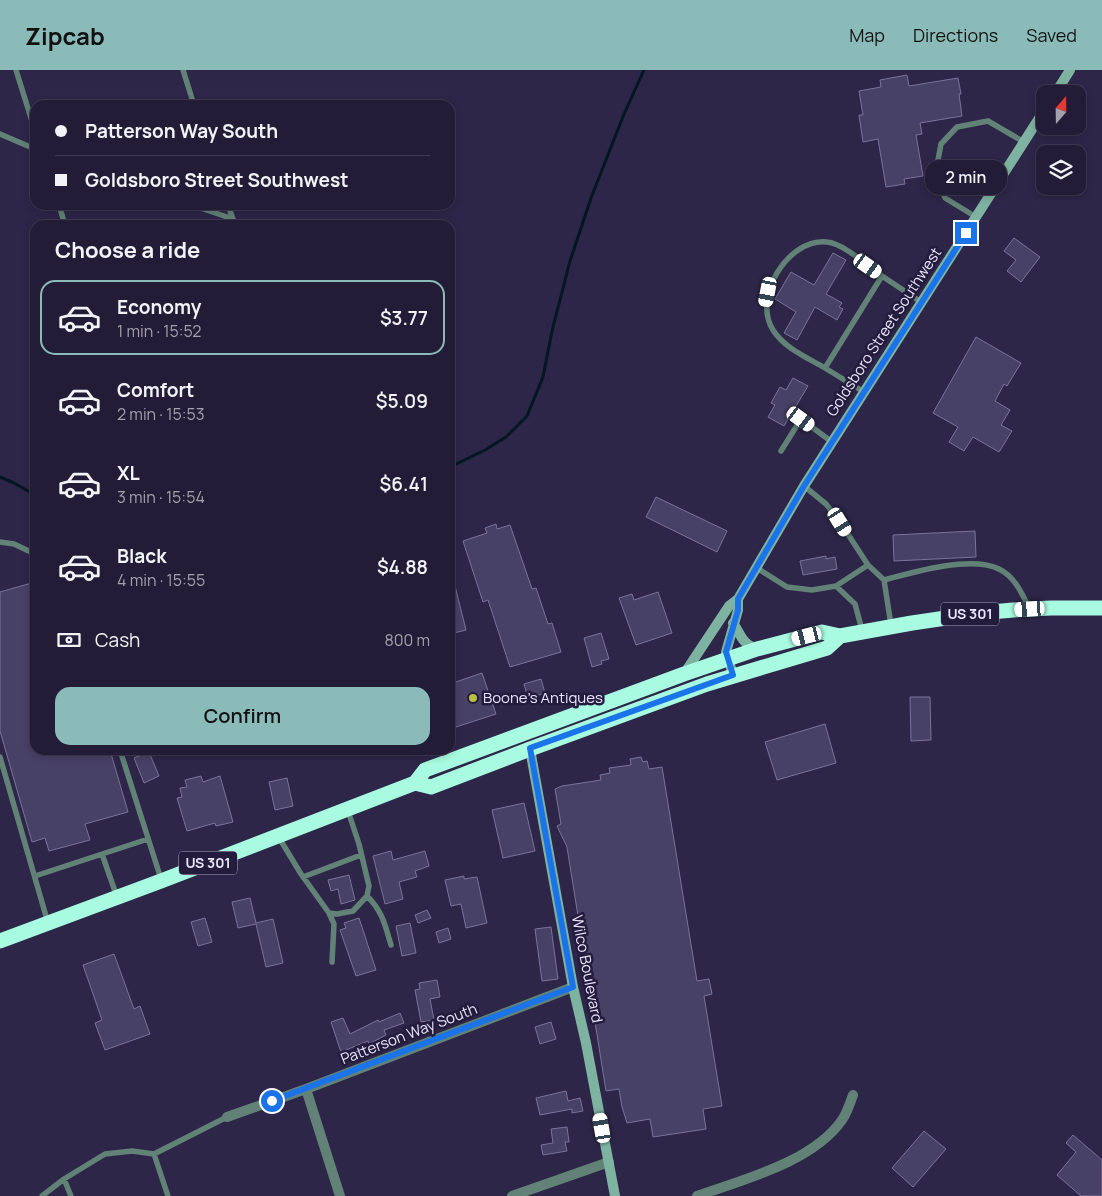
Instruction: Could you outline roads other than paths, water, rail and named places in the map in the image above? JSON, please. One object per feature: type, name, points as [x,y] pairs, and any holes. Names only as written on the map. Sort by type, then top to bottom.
[{"type":"highway","name":"US 301","points":[[0,940],[161,881],[415,783],[425,770],[684,674],[757,649],[822,632],[840,636],[980,612],[1102,608]]},
{"type":"highway","name":"US 301","points":[[415,783],[431,787],[530,748],[733,675],[827,648],[840,636]]},
{"type":"street","points":[[1061,85],[1070,70]]},
{"type":"street","name":"Goldsboro Street Southwest","points":[[684,674],[729,606],[738,599],[804,486],[1036,124]]},
{"type":"street","name":"Goldsboro Street Southwest","points":[[733,675],[727,649],[738,610],[738,599]]},
{"type":"street","points":[[734,623],[742,640],[757,649]]},
{"type":"street","name":"Wilco Boulevard","points":[[530,748],[573,987],[586,1043],[615,1196]]},
{"type":"street","name":"Patterson Way South","points":[[227,1117],[306,1089],[573,987]]},
{"type":"street","points":[[306,1089],[340,1196]]},
{"type":"street","points":[[697,1196],[796,1159],[813,1149],[841,1122],[853,1095]]},
{"type":"street","points":[[512,1196],[608,1162]]},
{"type":"lane","points":[[16,70],[30,115]]},
{"type":"lane","points":[[183,70],[192,100]]},
{"type":"lane","points":[[976,217],[945,198],[939,180],[938,160],[941,144],[958,127],[988,121],[1024,142]]},
{"type":"lane","points":[[0,134],[30,147]]},
{"type":"lane","points":[[204,210],[229,220]]},
{"type":"lane","points":[[864,392],[789,346],[772,329],[767,317],[766,304],[771,285],[784,262],[800,249],[814,242],[828,242],[840,246],[921,302]]},
{"type":"lane","points":[[825,368],[882,276]]},
{"type":"lane","points":[[781,451],[801,419],[832,442]]},
{"type":"lane","points":[[804,486],[826,504],[868,565],[884,580],[892,626]]},
{"type":"lane","points":[[0,542],[14,544],[30,552]]},
{"type":"lane","points":[[884,580],[943,567],[985,563],[1000,569],[1019,587],[1030,609]]},
{"type":"lane","points":[[757,568],[787,587],[812,590],[836,586],[868,565]]},
{"type":"lane","points":[[836,586],[855,604],[862,632]]},
{"type":"lane","points":[[122,755],[161,881]]},
{"type":"lane","points":[[0,757],[48,923]]},
{"type":"lane","points":[[330,913],[337,914],[353,911],[367,896],[369,886],[347,809]]},
{"type":"lane","points":[[278,835],[303,877],[330,913],[334,924],[332,962]]},
{"type":"lane","points":[[35,876],[148,839]]},
{"type":"lane","points":[[102,854],[117,897]]},
{"type":"lane","points":[[303,877],[361,855]]},
{"type":"lane","points":[[367,896],[382,915],[391,945]]},
{"type":"lane","points":[[42,1196],[64,1179],[105,1154],[132,1151],[154,1154],[227,1117]]},
{"type":"lane","points":[[154,1154],[168,1196]]},
{"type":"lane","points":[[64,1179],[71,1196]]},
{"type":"waterway","points":[[455,465],[506,437],[527,416],[543,377],[552,331],[570,261],[591,198],[624,114],[644,70]]},
{"type":"waterway","points":[[0,477],[30,492]]},
{"type":"place","name":"Boone's Antiques","points":[[473,698]]}]
